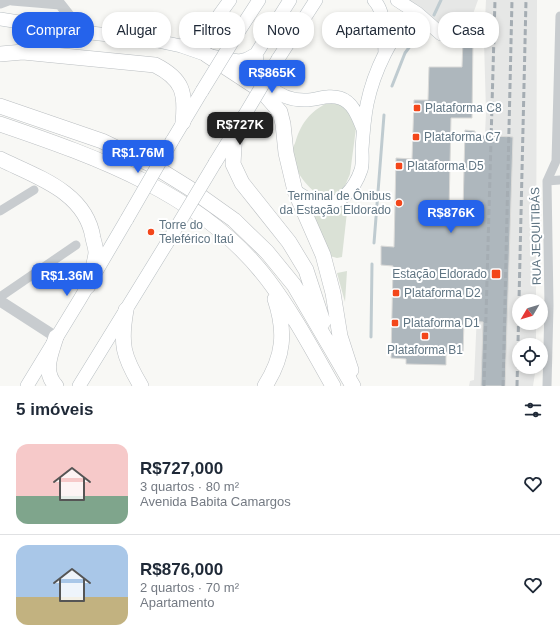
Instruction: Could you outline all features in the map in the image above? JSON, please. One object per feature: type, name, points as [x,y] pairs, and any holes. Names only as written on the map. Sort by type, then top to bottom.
[{"type":"highway","points":[[0,54],[23,52],[155,65],[169,71],[181,89],[185,100],[183,122]]},
{"type":"highway","points":[[206,55],[262,91],[274,103],[280,112],[283,124],[286,153],[295,191],[323,255],[334,293],[340,336],[355,386]]},
{"type":"highway","points":[[0,96],[45,121]]},
{"type":"highway","points":[[0,106],[102,142],[152,165],[189,188],[234,220],[267,252],[294,285],[355,386]]},
{"type":"highway","points":[[0,124],[42,138],[143,180],[178,201],[223,233],[269,281],[333,386]]},
{"type":"highway","points":[[236,130],[233,164],[242,183],[290,242],[306,270],[332,350]]},
{"type":"highway","points":[[0,159],[46,180],[66,193],[82,209],[92,226],[96,251],[88,286]]},
{"type":"highway","points":[[265,386],[278,362],[282,341],[280,316],[269,281]]},
{"type":"highway","points":[[126,310],[122,334],[127,363],[141,386]]},
{"type":"highway","points":[[56,337],[48,372],[50,380],[56,386]]},
{"type":"main road","points":[[221,12],[230,0]]},
{"type":"main road","points":[[27,386],[88,286],[183,122],[259,0]]},
{"type":"main road","points":[[187,48],[206,55],[239,61],[256,54],[290,0]]},
{"type":"main road","points":[[79,386],[278,59],[312,5],[321,0]]},
{"type":"main road","points":[[374,0],[378,5],[384,25],[385,53]]},
{"type":"main road","points":[[397,0],[415,12]]},
{"type":"main road","points":[[0,19],[12,21]]},
{"type":"main road","points":[[430,24],[438,31]]},
{"type":"main road","points":[[94,33],[140,38],[179,46]]},
{"type":"main road","points":[[295,191],[320,204],[342,200],[349,192],[361,170],[363,129],[367,102],[388,48]]},
{"type":"main road","points":[[256,54],[257,67],[262,78],[272,89],[283,96],[294,99],[306,100],[323,97],[340,98],[351,105],[363,129]]},
{"type":"street","points":[[0,3],[8,0]]},
{"type":"street","points":[[12,0],[61,2],[68,12]]},
{"type":"street","name":"RUA JEQUITIBÁS","points":[[547,386],[549,306],[547,181],[556,161],[560,16]]},
{"type":"street","points":[[547,181],[560,180]]},
{"type":"street","points":[[0,211],[34,190]]},
{"type":"street","points":[[0,297],[76,245]]},
{"type":"street","points":[[0,301],[56,337]]},
{"type":"shaded area","points":[[405,0],[478,0],[474,12],[438,12],[438,30],[430,23],[430,12],[418,12]]},
{"type":"shaded area","points":[[486,0],[537,0],[536,294],[512,294],[512,330],[536,330],[536,338],[512,338],[512,374],[535,374],[533,386],[469,386],[470,381],[474,380],[486,112],[484,48],[499,48],[499,12],[485,12]]},
{"type":"shaded area","points":[[327,103],[338,103],[347,109],[356,128],[350,174],[341,195],[332,198],[318,194],[311,189],[299,175],[295,167],[292,152],[298,134],[307,118]]},
{"type":"shaded area","points":[[348,203],[342,257],[337,258],[330,256],[306,205],[332,209]]},
{"type":"shaded area","points":[[347,271],[345,302],[337,273]]},
{"type":"building","points":[[463,48],[473,48],[472,118],[451,118],[449,210],[463,210],[465,130],[475,131],[475,135],[513,137],[505,386],[481,386],[483,322],[464,321],[463,354],[446,354],[446,365],[406,364],[406,359],[391,358],[393,266],[381,265],[381,246],[394,247],[396,158],[412,159],[414,100],[428,100],[429,67],[462,67]]},
{"type":"waterway","points":[[434,15],[441,0]]},
{"type":"waterway","points":[[392,86],[405,53],[409,48]]},
{"type":"waterway","points":[[374,243],[384,115]]},
{"type":"waterway","points":[[371,337],[372,264]]},
{"type":"railway","points":[[484,386],[495,0]]},
{"type":"railway","points":[[503,386],[512,0]]},
{"type":"railway","points":[[517,386],[526,0]]},
{"type":"place","name":"Plataforma C8","points":[[417,108]]},
{"type":"place","name":"Plataforma C7","points":[[416,137]]},
{"type":"place","name":"Plataforma D5","points":[[399,166]]},
{"type":"place","name":"Terminal de Ônibus da Estação Eldorado","points":[[399,203]]},
{"type":"place","name":"Torre do Teleférico Itaú","points":[[151,232]]},
{"type":"place","name":"Estação Eldorado","points":[[496,274]]},
{"type":"place","name":"Plataforma D2","points":[[396,293]]},
{"type":"place","name":"Plataforma D1","points":[[395,323]]},
{"type":"place","name":"Plataforma B1","points":[[425,336]]}]
